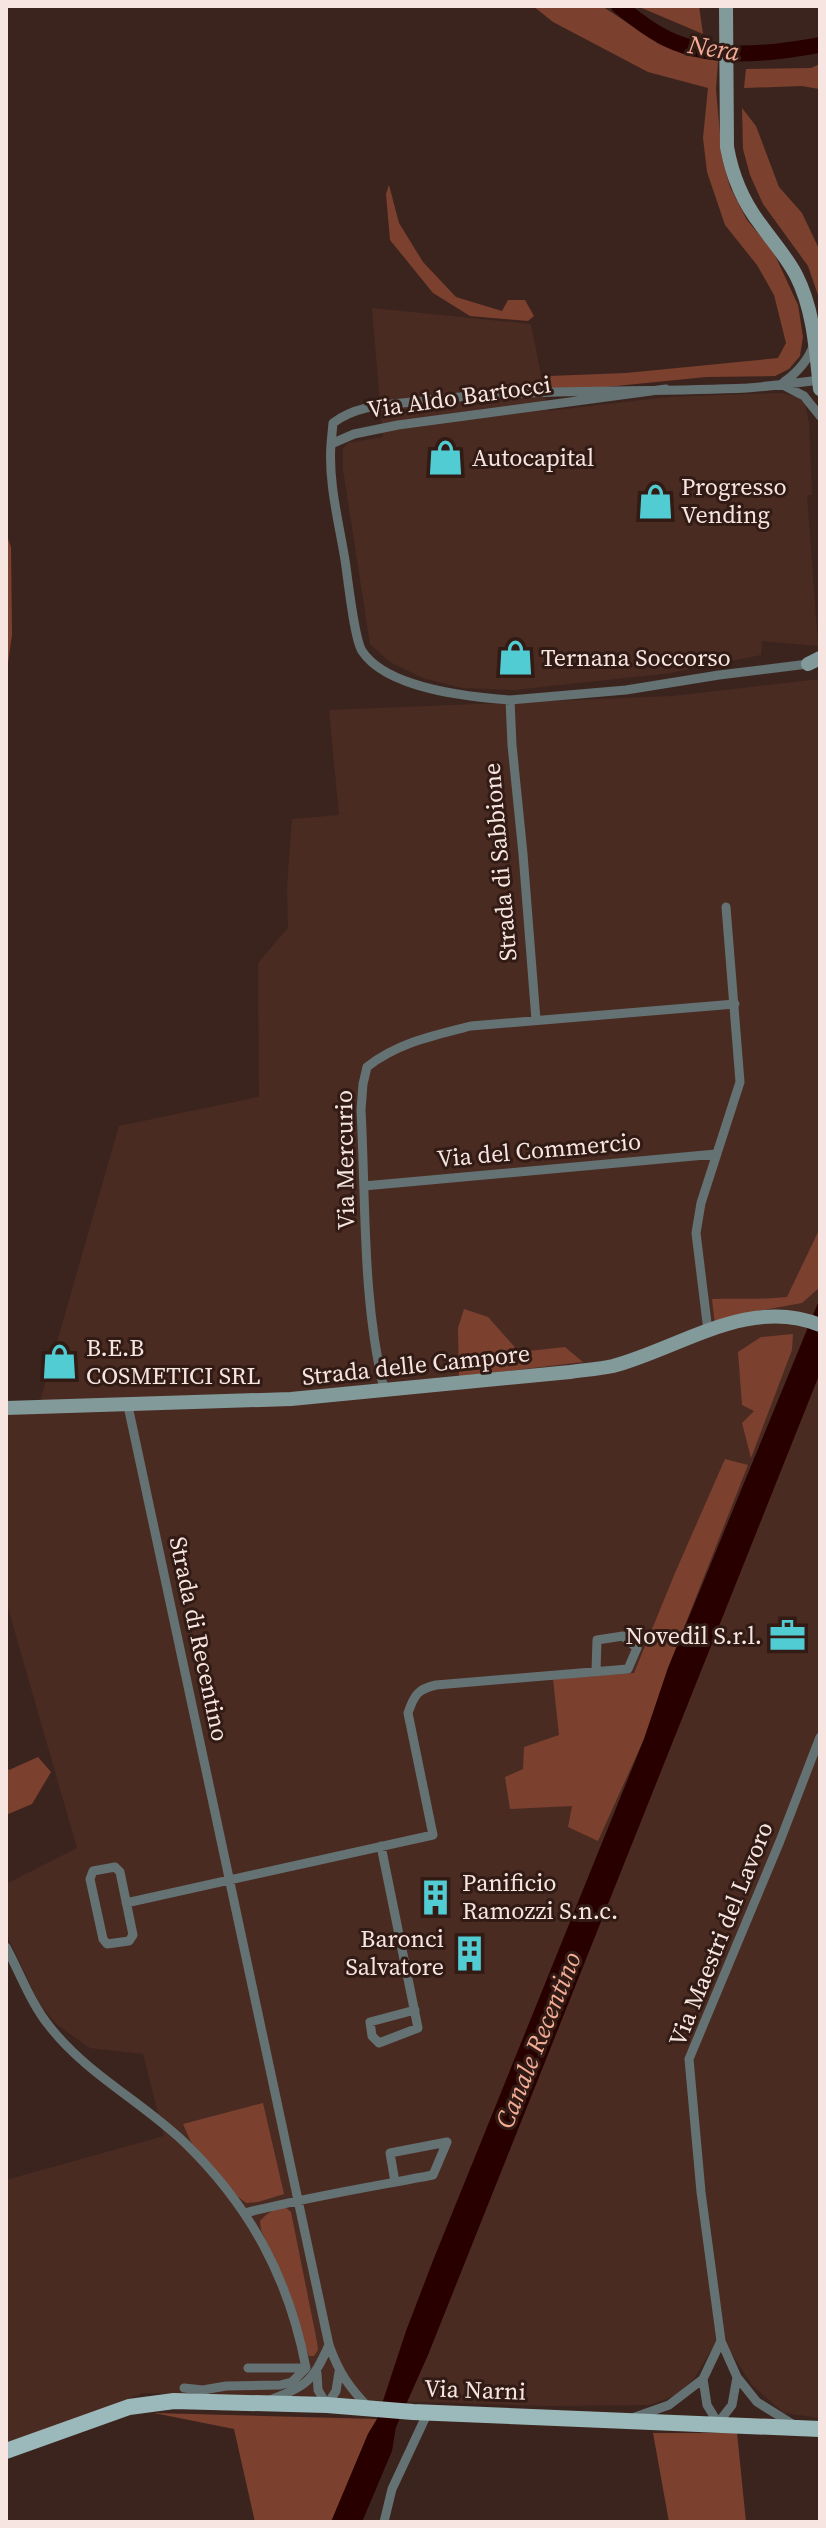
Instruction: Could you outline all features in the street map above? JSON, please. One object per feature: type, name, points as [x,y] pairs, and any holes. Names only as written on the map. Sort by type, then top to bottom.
[{"type":"main road","name":"Via Narni","points":[[6,2451],[129,2407],[174,2401],[327,2405],[420,2412],[820,2429]]},
{"type":"street","points":[[726,6],[729,155],[738,187],[759,223],[782,250],[808,303],[817,346],[820,389]]},
{"type":"street","points":[[817,346],[799,371],[781,384],[804,396],[820,416]]},
{"type":"street","name":"Via Aldo Bartocci","points":[[666,389],[398,425],[354,434],[331,444],[333,423],[361,408],[477,395],[820,380]]},
{"type":"street","points":[[331,444],[337,513],[361,649],[385,672],[446,694],[510,700],[626,690],[816,662]]},
{"type":"street","name":"Strada di Sabbione","points":[[510,700],[536,1020]]},
{"type":"street","points":[[708,1331],[696,1233],[701,1203],[740,1082],[726,907]]},
{"type":"street","name":"Via Mercurio","points":[[384,1389],[368,1283],[361,1110],[367,1067],[398,1048],[471,1026],[735,1004]]},
{"type":"street","name":"Via del Commercio","points":[[364,1186],[716,1154]]},
{"type":"street","name":"Strada delle Campore","points":[[6,1408],[291,1399],[570,1372],[613,1366],[745,1320],[784,1316],[813,1322]]},
{"type":"street","name":"Strada di Recentino","points":[[128,1406],[329,2345],[348,2387],[369,2408]]},
{"type":"street","points":[[126,1903],[433,1835],[408,1713],[413,1697],[420,1689],[436,1685],[628,1669],[637,1648],[623,1636],[597,1640],[596,1671]]},
{"type":"street","name":"Via Maestri del Lavoro","points":[[797,2427],[757,2402],[737,2377],[721,2341],[701,2192],[689,2059],[820,1737]]},
{"type":"street","points":[[381,1846],[415,2010],[418,2028],[379,2043],[372,2036],[370,2022],[415,2010]]},
{"type":"street","points":[[115,1867],[120,1872],[126,1903],[133,1935],[129,1941],[107,1944],[103,1939],[90,1879],[93,1871],[115,1867]]},
{"type":"street","points":[[6,1947],[43,2019],[52,2030],[79,2060],[184,2142],[245,2213],[266,2246],[286,2289],[306,2368]]},
{"type":"street","points":[[245,2213],[433,2175],[447,2142],[390,2153],[395,2182]]},
{"type":"street","points":[[626,2420],[669,2405],[703,2379],[721,2341]]},
{"type":"street","points":[[263,2403],[301,2388],[317,2373],[329,2345]]},
{"type":"street","points":[[248,2368],[306,2368]]},
{"type":"street","points":[[184,2388],[203,2390],[226,2386],[280,2385],[292,2382],[306,2368]]},
{"type":"street","points":[[317,2373],[318,2390],[327,2405],[336,2391],[339,2372]]},
{"type":"street","points":[[703,2379],[707,2405],[718,2423],[732,2405],[737,2377]]},
{"type":"street","points":[[384,2522],[392,2489],[420,2412]]},
{"type":"shaded area","points":[[533,6],[602,6],[659,44],[718,61],[716,89],[722,158],[730,187],[747,220],[773,251],[798,305],[803,337],[800,356],[789,369],[775,376],[706,377],[548,389],[549,376],[626,373],[778,358],[786,343],[774,295],[757,265],[725,225],[707,172],[703,138],[708,88],[648,72],[553,22]]},
{"type":"shaded area","points":[[637,6],[699,6],[703,34]]},
{"type":"shaded area","points":[[820,64],[819,89],[802,86],[744,88],[746,69],[811,68]]},
{"type":"shaded area","points":[[742,108],[756,126],[779,187],[802,213],[820,251],[820,301],[808,266],[763,204],[750,175],[743,149]]},
{"type":"shaded area","points":[[389,185],[399,223],[423,262],[456,297],[502,311],[508,300],[525,300],[534,316],[528,321],[470,316],[433,293],[390,240],[386,194]]},
{"type":"shaded area","points":[[372,308],[531,324],[548,411],[668,397],[780,393],[795,396],[805,403],[809,423],[812,495],[807,495],[818,646],[762,641],[761,655],[670,673],[514,690],[462,688],[423,678],[390,662],[370,644],[343,469],[343,449],[348,443],[383,437]]},
{"type":"shaded area","points":[[6,533],[11,547],[12,635],[6,677]]},
{"type":"shaded area","points":[[820,679],[820,2418],[784,2413],[752,2385],[720,2336],[695,2377],[677,2395],[650,2405],[545,2406],[143,2393],[6,2444],[6,2180],[164,2136],[143,2054],[90,2048],[56,2024],[39,2003],[6,1933],[6,1884],[77,1848],[6,1601],[6,1408],[39,1405],[119,1126],[259,1097],[258,963],[288,928],[287,887],[292,819],[339,815],[329,710],[673,696]]},
{"type":"shaded area","points":[[820,1228],[820,1287],[802,1303],[752,1312],[715,1325],[712,1299],[787,1297]]},
{"type":"shaded area","points":[[464,1309],[488,1317],[519,1352],[565,1347],[583,1362],[459,1377],[458,1328]]},
{"type":"shaded area","points":[[793,1334],[792,1350],[751,1458],[742,1423],[754,1411],[742,1405],[738,1352],[761,1337]]},
{"type":"shaded area","points":[[725,1459],[748,1465],[668,1668],[644,1739],[598,1841],[568,1827],[572,1806],[510,1809],[505,1777],[523,1769],[524,1747],[559,1735],[553,1679],[634,1673]]},
{"type":"shaded area","points":[[38,1757],[51,1772],[32,1804],[6,1815],[6,1768],[9,1770]]},
{"type":"shaded area","points":[[263,2103],[284,2194],[246,2203],[191,2142],[183,2124]]},
{"type":"shaded area","points":[[284,2206],[291,2212],[317,2342],[318,2350],[314,2356],[309,2356],[287,2287],[261,2230],[260,2221]]},
{"type":"shaded area","points":[[154,2413],[377,2419],[331,2522],[255,2522],[234,2429]]},
{"type":"shaded area","points":[[653,2433],[737,2433],[746,2522],[669,2522]]},
{"type":"water","name":"Canale Recentino","points":[[820,1298],[820,1373],[428,2355],[396,2427],[392,2451],[362,2522],[331,2522],[377,2419],[434,2258],[644,1739],[668,1668]]},
{"type":"waterway","name":"Nera","points":[[619,6],[660,35],[697,49],[738,54],[820,45]]},
{"type":"place","name":"Autocapital","points":[[446,458]]},
{"type":"place","name":"Progresso Vending","points":[[655,501]]},
{"type":"place","name":"Ternana Soccorso","points":[[515,658]]},
{"type":"place","name":"B.E.B COSMETICI SRL","points":[[60,1362]]},
{"type":"place","name":"Novedil S.r.l.","points":[[788,1636]]},
{"type":"place","name":"Panificio Ramozzi S.n.c.","points":[[436,1897]]},
{"type":"place","name":"Baronci Salvatore","points":[[470,1953]]}]
